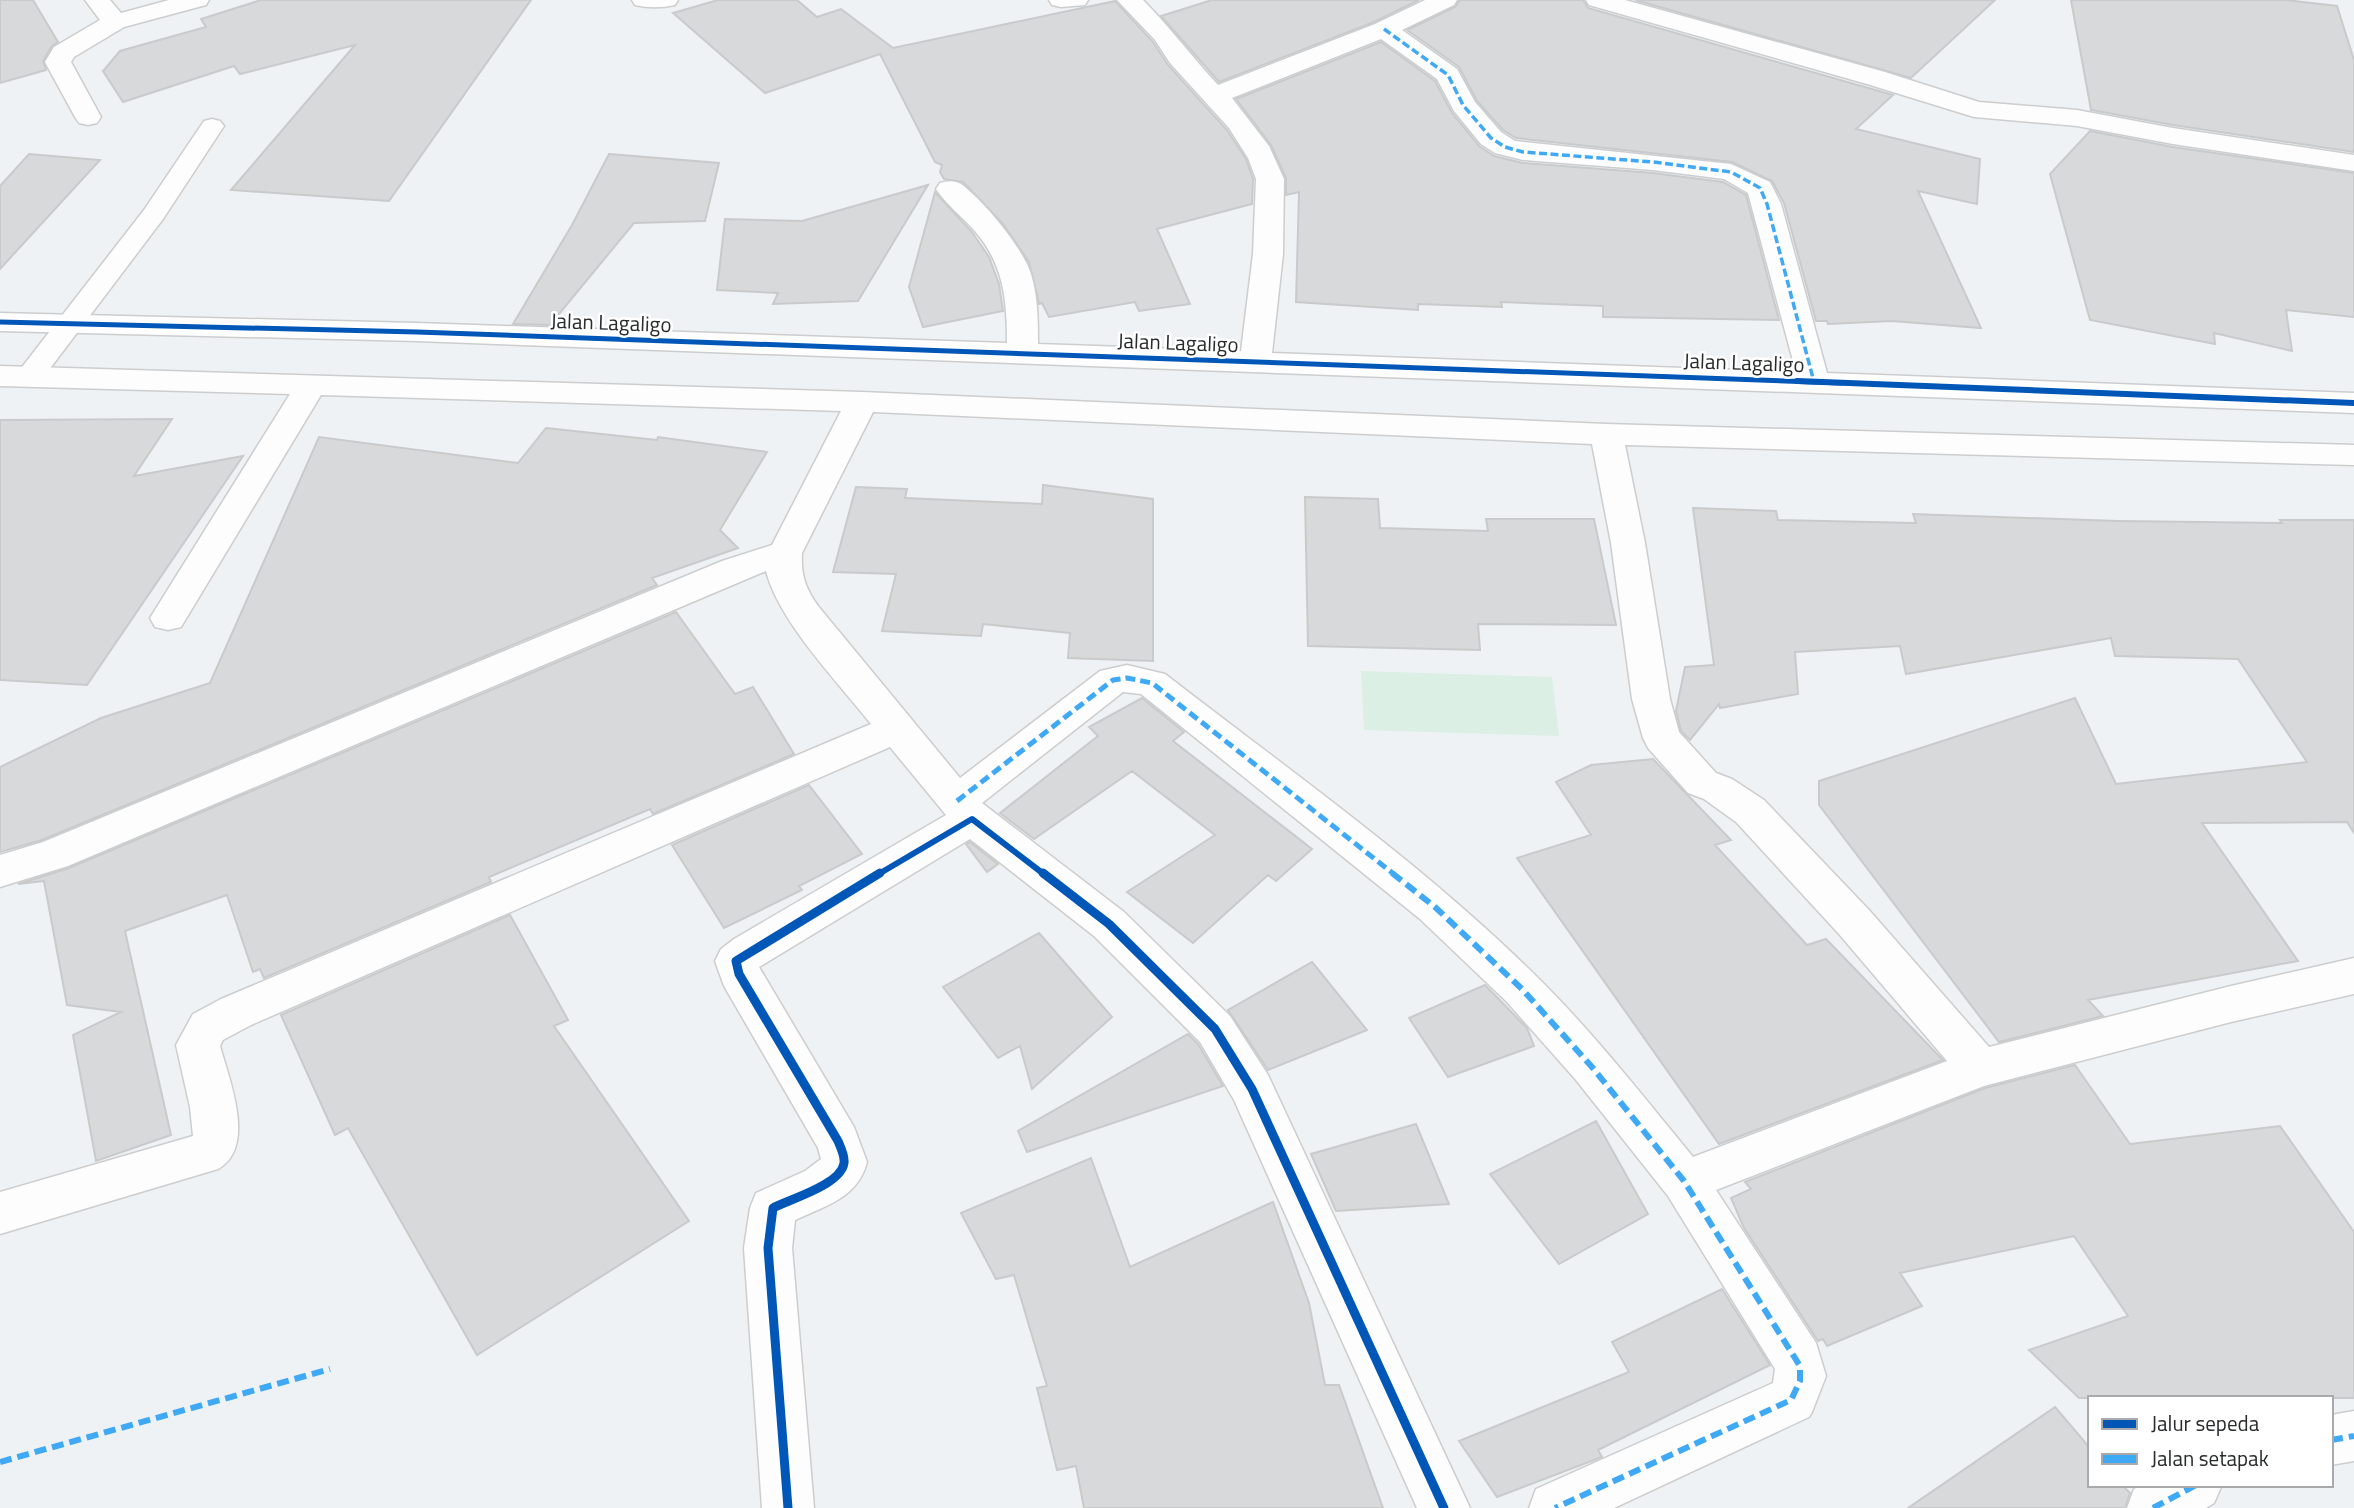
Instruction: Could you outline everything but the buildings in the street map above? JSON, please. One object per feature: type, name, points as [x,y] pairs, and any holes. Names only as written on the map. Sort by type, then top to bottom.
[{"type":"street","points":[[97,0],[115,22]]},
{"type":"street","points":[[88,117],[58,62],[63,52],[115,22],[197,0]]},
{"type":"street","points":[[644,0],[666,0]]},
{"type":"street","points":[[1062,0],[1076,0]]},
{"type":"street","points":[[1129,0],[1166,36],[1186,67],[1226,106],[1268,169],[1268,254],[1255,363]]},
{"type":"street","points":[[1214,96],[1384,29],[1445,0]]},
{"type":"street","points":[[1598,0],[1876,78],[1974,109],[2077,118],[2173,136],[2354,163]]},
{"type":"street","points":[[1384,29],[1448,75],[1462,105],[1491,138],[1505,147],[1523,152],[1653,162],[1731,173],[1760,188],[1767,204],[1814,382]]},
{"type":"street","points":[[950,189],[991,234],[1012,263],[1020,295],[1023,354]]},
{"type":"street","name":"Jalan Lagaligo","points":[[0,322],[417,332],[2354,403]]},
{"type":"street","points":[[966,407],[977,353]]},
{"type":"street","points":[[15,377],[862,402],[1606,434],[2354,455]]},
{"type":"street","points":[[1779,381],[1794,439]]},
{"type":"street","points":[[168,618],[311,386]]},
{"type":"street","points":[[862,402],[785,553],[784,571],[789,591],[896,729],[965,810],[1109,924],[1215,1029],[1252,1089],[1444,1508]]},
{"type":"street","points":[[1606,434],[1628,543],[1651,699],[1661,738],[1702,783],[1718,789],[1750,811],[1854,922],[1980,1068]]},
{"type":"street","points":[[0,872],[65,850],[734,569],[785,553]]},
{"type":"street","points":[[788,1508],[768,1248],[770,1214],[773,1208],[833,1178],[842,1169],[844,1158],[838,1141],[739,974],[736,961],[965,810],[1113,680],[1128,678],[1152,683],[1436,907],[1531,999],[1592,1067],[1684,1181],[1797,1360],[1803,1375],[1791,1400],[1555,1508]]},
{"type":"street","points":[[0,1213],[190,1159],[212,1148],[216,1139],[215,1124],[198,1045],[208,1027],[236,1012],[896,729]]},
{"type":"street","points":[[1684,1181],[1980,1068],[2231,1004],[2354,976]]},
{"type":"street","points":[[2333,1440],[2354,1436]]},
{"type":"street","points":[[2153,1508],[2192,1487]]},
{"type":"lane","points":[[15,377],[71,325],[154,214],[212,126]]},
{"type":"green space","points":[[1361,671],[1552,677],[1559,736],[1364,730]]},
{"type":"marked path","points":[[1384,29],[1448,75],[1463,105],[1491,138],[1505,147],[1523,152],[1653,162],[1731,172],[1760,188],[1767,204],[1814,382]]},
{"type":"marked path","points":[[957,801],[1113,680],[1127,678],[1152,683],[1435,907],[1522,989],[1592,1067],[1684,1181],[1798,1360],[1801,1376],[1791,1400],[1555,1508]]},
{"type":"marked path","points":[[0,1462],[330,1369]]},
{"type":"marked path","points":[[2333,1440],[2354,1436]]},
{"type":"marked path","points":[[2153,1508],[2192,1487]]},
{"type":"cycle path","points":[[0,322],[417,332],[2354,403]]},
{"type":"cycle path","points":[[788,1508],[768,1248],[773,1208],[830,1181],[842,1169],[844,1159],[838,1141],[739,974],[736,961],[972,819],[1109,924],[1215,1029],[1252,1089],[1444,1508]]}]
